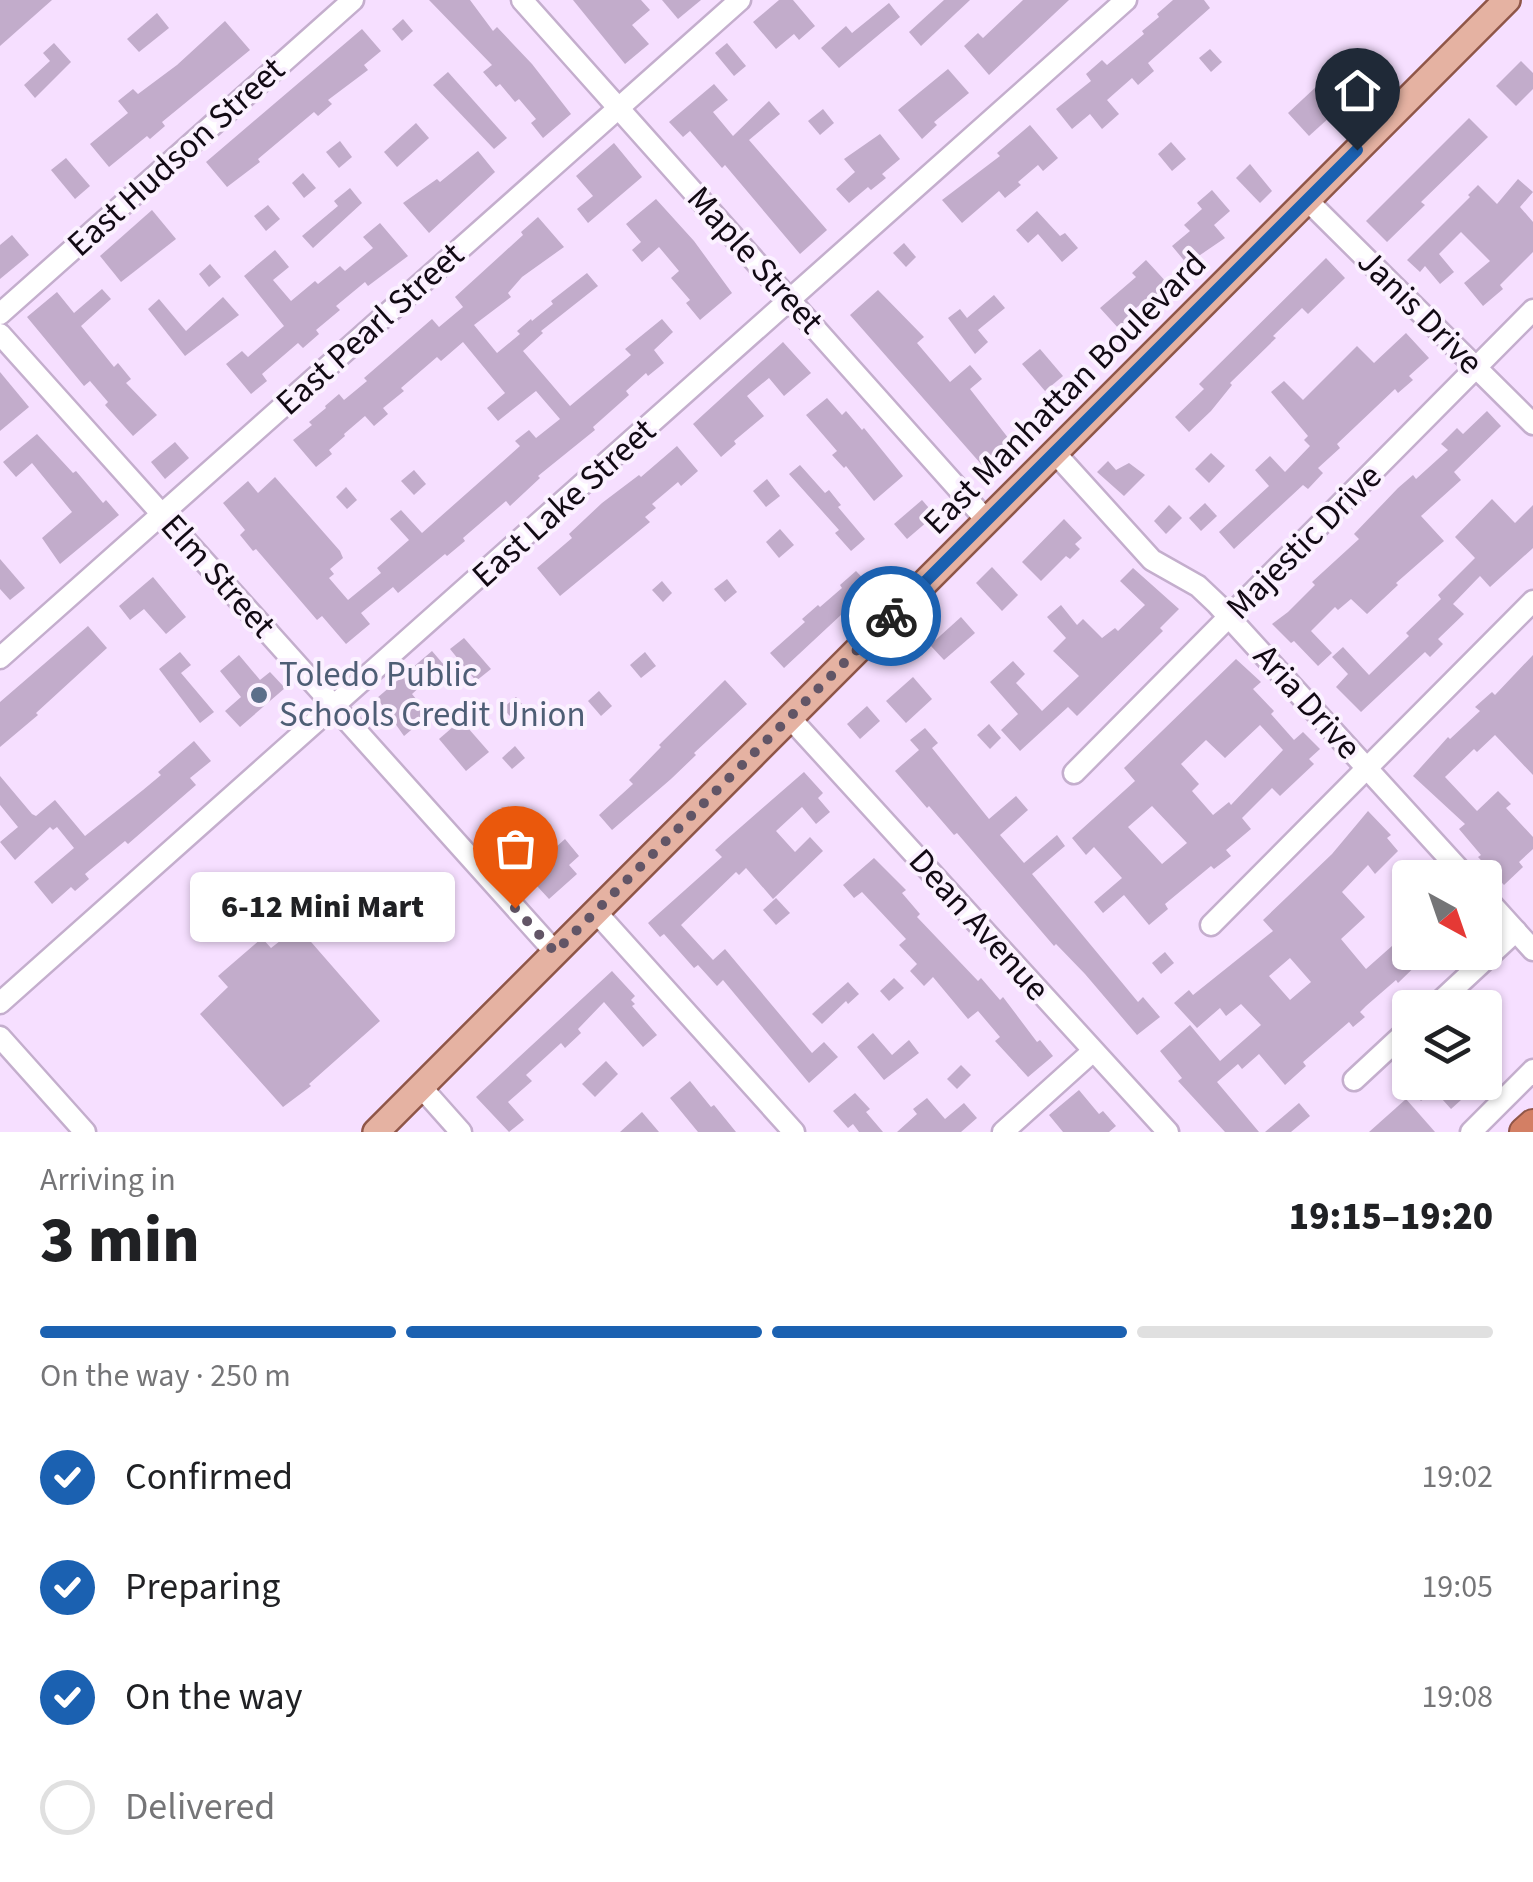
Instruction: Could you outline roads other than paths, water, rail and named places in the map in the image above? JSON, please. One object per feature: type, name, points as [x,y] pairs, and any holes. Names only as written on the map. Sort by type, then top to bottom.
[{"type":"highway","points":[[1524,1132],[1533,1124]]},
{"type":"main road","name":"East Manhattan Boulevard","points":[[376,1132],[1507,0]]},
{"type":"street","name":"East Hudson Street","points":[[0,314],[353,0]]},
{"type":"street","name":"Maple Street","points":[[522,0],[988,521]]},
{"type":"street","name":"East Pearl Street","points":[[0,658],[740,0]]},
{"type":"street","name":"East Lake Street","points":[[0,1003],[1126,0]]},
{"type":"street","name":"Janis Drive","points":[[1307,200],[1533,424]]},
{"type":"street","name":"Majestic Drive","points":[[1074,773],[1533,310]]},
{"type":"street","name":"Elm Street","points":[[0,334],[555,952]]},
{"type":"street","name":"Aria Drive","points":[[1056,452],[1152,560],[1198,586],[1229,617],[1451,860]]},
{"type":"street","points":[[1211,925],[1533,601]]},
{"type":"street","name":"Dean Avenue","points":[[790,718],[1168,1132]]},
{"type":"street","points":[[596,912],[794,1132]]},
{"type":"street","points":[[1457,990],[1526,938],[1502,914]]},
{"type":"street","points":[[0,1037],[85,1132]]},
{"type":"street","points":[[1354,1080],[1392,1045]]},
{"type":"street","points":[[1003,1132],[1094,1051]]},
{"type":"street","points":[[1471,1132],[1533,1070]]},
{"type":"street","points":[[421,1087],[461,1132]]},
{"type":"place","name":"Toledo Public Schools Credit Union","points":[[259,695]]},
{"type":"place","name":"6-12 Mini Mart","points":[[515,908]]}]
